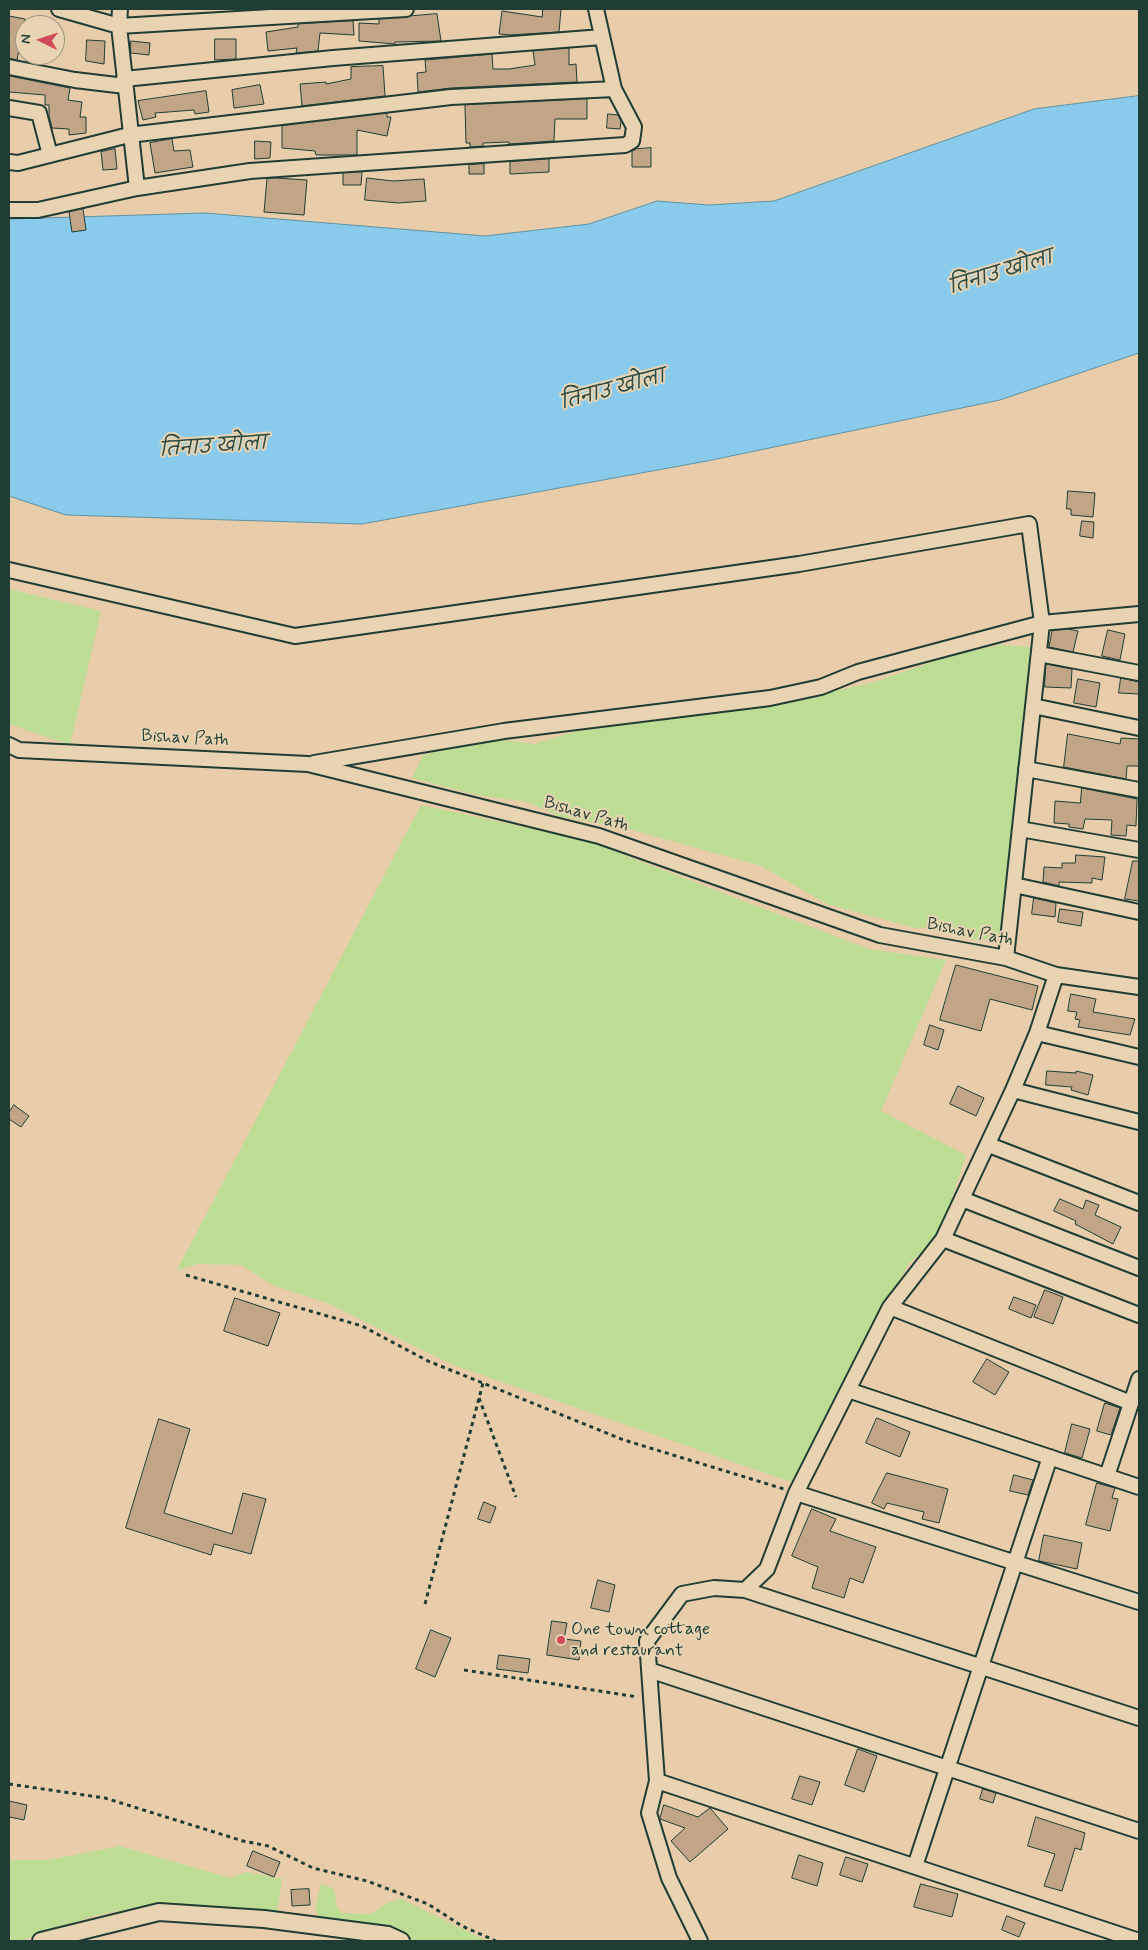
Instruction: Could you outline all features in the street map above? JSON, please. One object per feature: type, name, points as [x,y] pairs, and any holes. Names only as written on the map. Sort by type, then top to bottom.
[{"type":"street","points":[[59,9],[119,26],[406,9]]},
{"type":"street","points":[[120,9],[119,26],[137,188]]},
{"type":"street","points":[[9,210],[38,210],[137,188],[250,171],[626,146],[632,140],[634,127],[614,89],[596,9]]},
{"type":"street","points":[[9,67],[75,80],[125,83],[333,58],[602,37]]},
{"type":"street","points":[[9,162],[18,163],[130,135],[450,97],[614,89]]},
{"type":"street","points":[[9,108],[39,113],[50,155]]},
{"type":"street","points":[[9,570],[295,636],[799,564],[1029,524],[1042,623],[1006,958]]},
{"type":"street","points":[[308,764],[504,732],[770,698],[821,687],[858,672],[1042,623],[1139,614]]},
{"type":"street","points":[[1039,654],[1139,672]]},
{"type":"street","points":[[1033,706],[1139,728]]},
{"type":"street","name":"Bishav Path","points":[[9,745],[19,750],[308,764],[599,836],[880,935],[1006,958],[1056,975],[1139,987]]},
{"type":"street","points":[[1026,770],[1139,790]]},
{"type":"street","points":[[1020,829],[1139,850]]},
{"type":"street","points":[[1014,885],[1139,912]]},
{"type":"street","points":[[745,1590],[767,1568],[796,1493],[890,1307],[943,1239],[989,1145],[1013,1090],[1037,1033],[1056,975]]},
{"type":"street","points":[[1037,1033],[1139,1057]]},
{"type":"street","points":[[1013,1090],[1139,1122]]},
{"type":"street","points":[[989,1145],[1139,1204]]},
{"type":"street","points":[[962,1199],[1139,1268]]},
{"type":"street","points":[[943,1239],[1139,1315]]},
{"type":"street","points":[[890,1307],[1131,1403]]},
{"type":"street","points":[[1107,1476],[1139,1379]]},
{"type":"street","points":[[848,1390],[1139,1487]]},
{"type":"street","points":[[915,1866],[1050,1457]]},
{"type":"street","points":[[796,1493],[1139,1602]]},
{"type":"street","points":[[700,1941],[669,1878],[649,1813],[657,1781],[647,1641],[682,1594],[714,1588],[745,1590],[1139,1718]]},
{"type":"street","points":[[649,1670],[948,1766],[1139,1831]]},
{"type":"street","points":[[657,1781],[1139,1941]]},
{"type":"street","points":[[41,1941],[159,1912],[264,1919],[388,1935],[401,1941]]},
{"type":"path","points":[[186,1275],[362,1326],[428,1362],[624,1440],[796,1493]]},
{"type":"path","points":[[425,1604],[483,1383]]},
{"type":"path","points":[[479,1398],[516,1497]]},
{"type":"path","points":[[464,1670],[651,1699]]},
{"type":"path","points":[[9,1784],[105,1798],[243,1841],[268,1846],[313,1868],[368,1881],[428,1904],[462,1926],[496,1941]]},
{"type":"green space","points":[[9,589],[101,611],[70,745],[9,724]]},
{"type":"green space","points":[[999,645],[1032,647],[1006,931],[991,939],[963,938],[936,931],[934,927],[915,928],[827,904],[761,866],[625,828],[561,817],[527,802],[477,795],[412,778],[423,755],[497,739],[534,744],[574,732],[791,701],[874,682],[946,657]]},
{"type":"green space","points":[[421,805],[585,840],[869,949],[946,960],[881,1111],[966,1155],[939,1238],[909,1263],[791,1482],[453,1365],[327,1303],[272,1285],[241,1265],[199,1264],[177,1270]]},
{"type":"green space","points":[[120,1846],[230,1878],[246,1872],[282,1879],[277,1915],[157,1903],[94,1916],[20,1941],[9,1941],[9,1860],[48,1860]]},
{"type":"green space","points":[[321,1884],[334,1889],[337,1908],[342,1913],[371,1914],[389,1902],[402,1899],[487,1941],[414,1941],[400,1936],[320,1919],[315,1909]]},
{"type":"water","name":"तिनाउ खोला","points":[[1139,96],[1139,353],[1000,400],[707,461],[362,524],[66,515],[9,496],[9,219],[205,213],[485,236],[589,224],[657,201],[709,205],[774,201],[1034,109]]},
{"type":"building","points":[[543,9],[561,9],[559,32],[499,34],[502,11],[542,17]]},
{"type":"building","points":[[437,14],[441,41],[395,42],[395,44],[359,41],[359,23],[379,24],[379,19]]},
{"type":"building","points":[[9,16],[15,17],[15,60],[9,58]]},
{"type":"building","points":[[353,21],[354,35],[320,33],[318,51],[296,53],[297,48],[268,51],[266,32],[298,27],[298,24]]},
{"type":"building","points":[[215,39],[236,39],[236,59],[215,60]]},
{"type":"building","points":[[87,40],[105,41],[104,64],[86,61]]},
{"type":"building","points":[[131,41],[150,43],[149,55],[131,53]]},
{"type":"building","points":[[569,48],[569,65],[576,64],[577,82],[451,88],[418,92],[417,73],[426,72],[425,60],[492,54],[493,69],[509,69],[535,65],[533,51]]},
{"type":"building","points":[[383,66],[385,96],[302,106],[300,84],[326,82],[326,84],[351,79],[351,67]]},
{"type":"building","points":[[10,76],[70,88],[68,100],[82,102],[80,117],[86,117],[86,133],[69,135],[69,129],[52,128],[49,105],[45,105],[45,95],[9,92]]},
{"type":"building","points":[[260,85],[264,104],[234,108],[232,90]]},
{"type":"building","points":[[206,91],[209,112],[195,114],[194,110],[155,113],[156,117],[143,120],[138,101]]},
{"type":"building","points":[[587,99],[587,119],[555,119],[554,141],[509,144],[509,142],[483,143],[483,146],[470,147],[470,143],[466,143],[465,105]]},
{"type":"building","points":[[387,113],[387,117],[391,117],[387,136],[357,130],[357,155],[316,155],[315,151],[282,148],[282,126]]},
{"type":"building","points":[[608,114],[618,115],[621,121],[620,129],[607,128]]},
{"type":"building","points":[[172,139],[174,151],[190,150],[193,167],[155,173],[150,143]]},
{"type":"building","points":[[255,141],[271,142],[270,158],[255,159]]},
{"type":"building","points":[[651,148],[651,167],[632,167],[632,151]]},
{"type":"building","points":[[115,149],[117,169],[103,170],[101,152]]},
{"type":"building","points":[[549,159],[549,172],[510,174],[510,162]]},
{"type":"building","points":[[484,164],[484,174],[469,174],[469,165]]},
{"type":"building","points":[[362,172],[361,185],[343,185],[343,173]]},
{"type":"building","points":[[367,178],[393,181],[424,179],[426,201],[398,203],[365,200]]},
{"type":"building","points":[[267,179],[307,180],[304,215],[264,212]]},
{"type":"building","points":[[83,209],[86,230],[72,232],[69,212]]},
{"type":"building","points":[[1068,491],[1095,493],[1093,517],[1071,515],[1071,509],[1067,509]]},
{"type":"building","points":[[1082,521],[1094,522],[1093,538],[1080,536]]},
{"type":"building","points":[[1068,629],[1078,631],[1073,652],[1049,647],[1052,631]]},
{"type":"building","points":[[1108,630],[1125,634],[1120,660],[1102,656]]},
{"type":"building","points":[[1046,664],[1072,669],[1071,688],[1045,687]]},
{"type":"building","points":[[1121,678],[1139,682],[1139,694],[1119,693]]},
{"type":"building","points":[[1078,679],[1100,683],[1096,707],[1074,703]]},
{"type":"building","points":[[1068,734],[1120,744],[1121,738],[1139,739],[1139,766],[1127,766],[1126,779],[1064,767]]},
{"type":"building","points":[[1082,788],[1137,799],[1136,826],[1127,825],[1126,836],[1111,835],[1112,820],[1085,819],[1083,829],[1069,827],[1069,824],[1054,823],[1055,801],[1080,803]]},
{"type":"building","points":[[1076,855],[1105,857],[1102,880],[1092,878],[1092,883],[1059,882],[1059,886],[1043,882],[1044,867],[1062,868],[1062,863],[1075,863]]},
{"type":"building","points":[[1133,861],[1139,861],[1139,901],[1125,899]]},
{"type":"building","points":[[1034,898],[1056,903],[1055,917],[1032,914]]},
{"type":"building","points":[[1060,909],[1083,912],[1081,926],[1058,922]]},
{"type":"building","points":[[956,965],[1038,986],[1032,1010],[990,999],[981,1031],[940,1020]]},
{"type":"building","points":[[1071,994],[1096,999],[1093,1012],[1135,1019],[1130,1035],[1078,1027],[1080,1020],[1075,1019],[1077,1012],[1068,1011]]},
{"type":"building","points":[[930,1025],[944,1030],[938,1050],[924,1045]]},
{"type":"building","points":[[1047,1071],[1076,1073],[1076,1071],[1093,1075],[1088,1095],[1071,1090],[1072,1087],[1046,1085]]},
{"type":"building","points":[[958,1086],[984,1098],[976,1116],[950,1104]]},
{"type":"building","points":[[14,1105],[29,1116],[21,1127],[9,1119],[9,1113]]},
{"type":"building","points":[[1060,1199],[1083,1209],[1086,1200],[1099,1205],[1095,1215],[1121,1227],[1113,1244],[1075,1224],[1076,1221],[1054,1211]]},
{"type":"building","points":[[1045,1290],[1063,1297],[1053,1324],[1034,1317]]},
{"type":"building","points":[[1014,1297],[1036,1305],[1031,1318],[1009,1309]]},
{"type":"building","points":[[235,1298],[280,1313],[268,1346],[224,1331]]},
{"type":"building","points":[[987,1359],[1009,1372],[995,1395],[973,1382]]},
{"type":"building","points":[[1105,1403],[1120,1408],[1111,1435],[1097,1431]]},
{"type":"building","points":[[877,1418],[910,1432],[900,1457],[866,1443]]},
{"type":"building","points":[[159,1419],[190,1429],[164,1513],[232,1534],[243,1493],[266,1499],[251,1554],[214,1544],[211,1555],[126,1528]]},
{"type":"building","points":[[1072,1424],[1090,1429],[1082,1458],[1065,1453]]},
{"type":"building","points":[[887,1473],[948,1489],[939,1523],[922,1519],[924,1512],[887,1503],[884,1509],[872,1503]]},
{"type":"building","points":[[1014,1475],[1033,1480],[1028,1495],[1010,1491]]},
{"type":"building","points":[[1097,1483],[1115,1488],[1112,1498],[1118,1499],[1110,1531],[1086,1525]]},
{"type":"building","points":[[484,1502],[496,1507],[490,1523],[478,1519]]},
{"type":"building","points":[[812,1509],[836,1519],[830,1531],[876,1547],[863,1583],[850,1578],[844,1598],[812,1588],[818,1567],[792,1556]]},
{"type":"building","points":[[1044,1535],[1082,1543],[1077,1569],[1039,1561]]},
{"type":"building","points":[[598,1580],[615,1585],[609,1612],[591,1608]]},
{"type":"building","name":"One town cottage and restaurant","points":[[552,1621],[567,1623],[564,1639],[581,1641],[579,1660],[547,1655]]},
{"type":"building","points":[[431,1630],[451,1638],[435,1677],[416,1669]]},
{"type":"building","points":[[499,1655],[530,1659],[528,1673],[497,1669]]},
{"type":"building","points":[[858,1749],[877,1756],[864,1792],[845,1785]]},
{"type":"building","points":[[800,1776],[820,1782],[812,1805],[792,1799]]},
{"type":"building","points":[[983,1789],[996,1793],[993,1803],[980,1799]]},
{"type":"building","points":[[9,1801],[27,1805],[24,1820],[9,1817]]},
{"type":"building","points":[[664,1805],[698,1817],[710,1808],[728,1829],[690,1862],[671,1841],[685,1828],[660,1819]]},
{"type":"building","points":[[1036,1817],[1085,1833],[1081,1850],[1075,1848],[1062,1891],[1044,1886],[1055,1854],[1028,1846]]},
{"type":"building","points":[[253,1851],[280,1862],[274,1877],[247,1866]]},
{"type":"building","points":[[799,1855],[823,1863],[817,1886],[792,1878]]},
{"type":"building","points":[[846,1857],[868,1864],[862,1882],[840,1875]]},
{"type":"building","points":[[921,1884],[958,1894],[952,1917],[914,1907]]},
{"type":"building","points":[[309,1889],[310,1905],[292,1906],[291,1890]]},
{"type":"building","points":[[1007,1916],[1025,1923],[1019,1937],[1002,1930]]},
{"type":"place","name":"One town cottage and restaurant","points":[[561,1640]]}]
